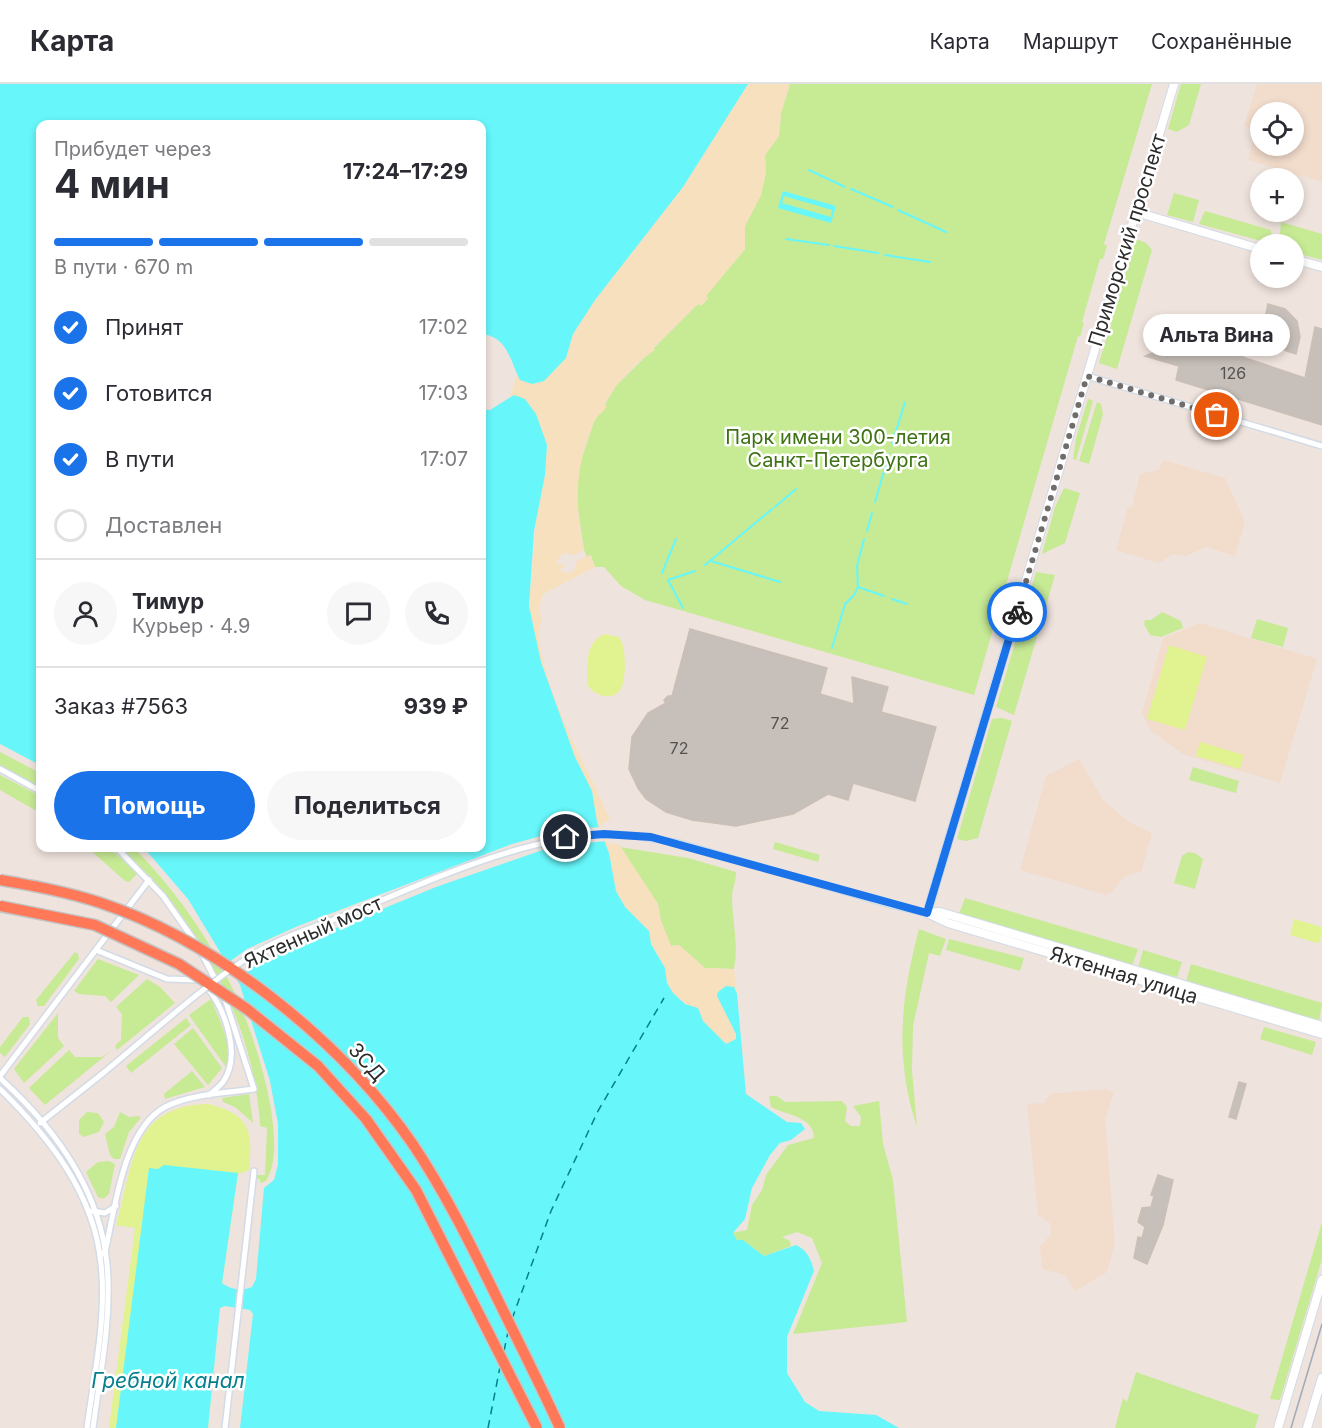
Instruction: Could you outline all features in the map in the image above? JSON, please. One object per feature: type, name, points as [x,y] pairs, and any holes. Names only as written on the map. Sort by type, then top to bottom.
[{"type":"highway","name":"ЗСД","points":[[0,880],[57,890],[102,903],[138,917],[189,944],[263,990],[307,1025],[394,1119],[434,1177],[466,1236],[561,1428]]},
{"type":"highway","name":"ЗСД","points":[[0,906],[95,925],[179,964],[247,1009],[318,1066],[366,1119],[416,1190],[537,1428]]},
{"type":"street","name":"Приморский проспект","points":[[927,913],[1174,84]]},
{"type":"street","points":[[1136,212],[1250,246]]},
{"type":"street","points":[[1304,262],[1322,267]]},
{"type":"street","points":[[1087,376],[1322,446]]},
{"type":"street","points":[[0,769],[36,789]]},
{"type":"street","name":"Яхтенный мост","points":[[36,1127],[237,965],[277,943],[446,876],[535,845],[585,835],[636,836]]},
{"type":"street","name":"Яхтенная улица","points":[[636,836],[679,843],[891,905],[927,913],[948,923],[1322,1034]]},
{"type":"street","points":[[87,1428],[100,1317],[103,1253],[135,1138],[148,1120],[175,1103],[254,1089],[223,995],[185,926],[149,880],[121,852]]},
{"type":"street","points":[[93,1428],[106,1318],[103,1253],[91,1211],[68,1156],[43,1121],[0,1077],[149,880]]},
{"type":"street","name":"Яхтенная улица","points":[[927,913],[940,912],[1322,1026]]},
{"type":"street","points":[[96,950],[167,979],[200,980],[213,995],[231,1050],[231,1064],[224,1082],[208,1096]]},
{"type":"street","points":[[0,1089],[63,1159],[91,1211]]},
{"type":"street","points":[[225,1428],[254,1171]]},
{"type":"street","points":[[91,1211],[105,1213],[117,1205]]},
{"type":"street","points":[[1278,1428],[1322,1280]]},
{"type":"street","points":[[1307,1428],[1322,1378]]},
{"type":"shaded area","points":[[1257,84],[1322,84],[1322,182],[1304,177],[1304,168],[1275,168],[1248,160],[1250,152],[1250,156],[1304,156],[1304,102],[1251,102]]},
{"type":"shaded area","points":[[1250,107],[1250,128],[1244,126]]},
{"type":"shaded area","points":[[1163,460],[1225,478],[1245,522],[1235,556],[1206,547],[1186,556],[1173,554],[1159,563],[1116,550],[1128,507],[1132,508],[1140,474],[1158,470]]},
{"type":"shaded area","points":[[1200,623],[1317,659],[1280,783],[1183,754],[1151,731],[1142,713],[1163,638]]},
{"type":"shaded area","points":[[1079,759],[1103,800],[1129,822],[1152,833],[1141,872],[1125,876],[1112,892],[1106,895],[1020,870],[1046,776]]},
{"type":"shaded area","points":[[1105,1089],[1114,1092],[1105,1119],[1115,1243],[1107,1272],[1075,1291],[1065,1275],[1042,1269],[1040,1247],[1051,1234],[1050,1223],[1038,1215],[1027,1104],[1044,1103],[1050,1094]]},
{"type":"green space","name":"Парк имени 300-летия Санкт-Петербурга","points":[[790,84],[1152,84],[1104,244],[1107,246],[1103,259],[1100,259],[1080,337],[1078,336],[974,695],[645,600],[621,586],[604,567],[595,567],[591,555],[587,557],[584,550],[576,495],[579,466],[594,422],[616,386],[698,304],[708,298],[706,296],[745,249],[745,226],[761,195],[766,172],[765,155],[779,136],[781,113]]},
{"type":"green space","points":[[1181,84],[1201,84],[1189,125],[1177,132],[1168,129]]},
{"type":"green space","points":[[1174,193],[1199,200],[1193,222],[1167,215]]},
{"type":"green space","points":[[1205,211],[1271,230],[1271,234],[1250,234],[1250,238],[1199,224]]},
{"type":"green space","points":[[1281,222],[1322,234],[1322,260],[1304,255],[1304,234],[1280,234]]},
{"type":"green space","points":[[1136,239],[1146,243],[1152,250],[1117,369],[1099,363]]},
{"type":"green space","points":[[1088,399],[1093,401],[1076,460],[1073,459],[1076,438]]},
{"type":"green space","points":[[1097,402],[1101,404],[1103,414],[1089,464],[1079,461]]},
{"type":"green space","points":[[1064,488],[1080,493],[1065,543],[1042,554],[1055,507]]},
{"type":"green space","points":[[1036,572],[1055,575],[1014,715],[996,707]]},
{"type":"green space","points":[[1162,612],[1181,621],[1183,628],[1161,637],[1150,635],[1144,624],[1145,620],[1151,620]]},
{"type":"green space","points":[[1257,619],[1288,628],[1283,647],[1251,638]]},
{"type":"green space","points":[[605,634],[619,637],[624,653],[623,683],[612,696],[595,693],[587,684],[590,649],[598,638]]},
{"type":"green space","points":[[1169,645],[1207,657],[1185,730],[1147,719]]},
{"type":"green space","points":[[1002,718],[1012,721],[978,838],[966,841],[957,839],[992,719]]},
{"type":"green space","points":[[1200,742],[1244,755],[1240,769],[1196,756]]},
{"type":"green space","points":[[0,752],[36,771],[36,787],[0,766]]},
{"type":"green space","points":[[1193,767],[1239,781],[1236,793],[1189,780]]},
{"type":"green space","points":[[0,775],[36,794],[36,811],[0,790]]},
{"type":"green space","points":[[775,842],[820,855],[818,862],[773,849]]},
{"type":"green space","points":[[620,847],[688,858],[736,872],[732,896],[736,942],[734,969],[705,968],[679,945],[671,946],[661,921],[658,904]]},
{"type":"green space","points":[[92,852],[114,852],[137,874],[129,882]]},
{"type":"green space","points":[[123,852],[138,852],[183,905],[222,968],[252,1036],[263,1072],[274,1136],[274,1156],[266,1181],[260,1183],[257,1175],[265,1175],[267,1128],[260,1126],[255,1086],[246,1047],[233,1010],[196,940],[147,876]]},
{"type":"green space","points":[[1188,852],[1195,853],[1203,859],[1195,889],[1174,883],[1182,856]]},
{"type":"green space","points":[[965,898],[1138,949],[1132,966],[959,914]]},
{"type":"green space","points":[[1294,919],[1322,927],[1320,942],[1290,935]]},
{"type":"green space","points":[[919,929],[946,939],[940,956],[929,953],[913,1026],[912,1070],[917,1127],[905,1077],[903,1028],[904,1003]]},
{"type":"green space","points":[[949,939],[1024,958],[1020,971],[946,950]]},
{"type":"green space","points":[[1143,950],[1182,962],[1177,977],[1138,968]]},
{"type":"green space","points":[[75,952],[79,959],[44,1006],[38,1006],[36,1000]]},
{"type":"green space","points":[[98,959],[139,975],[111,1002],[105,996],[79,994],[74,991]]},
{"type":"green space","points":[[1191,964],[1322,1003],[1319,1021],[1186,982]]},
{"type":"green space","points":[[147,979],[160,987],[175,1003],[117,1050],[115,1046],[121,1040],[122,1014],[116,1007]]},
{"type":"green space","points":[[211,999],[228,1049],[226,1067],[189,1015]]},
{"type":"green space","points":[[58,1013],[58,1038],[64,1046],[24,1083],[14,1069]]},
{"type":"green space","points":[[23,1017],[29,1017],[30,1024],[5,1057],[0,1053],[0,1047]]},
{"type":"green space","points":[[186,1018],[191,1025],[131,1073],[126,1066]]},
{"type":"green space","points":[[1264,1027],[1316,1042],[1312,1055],[1260,1039]]},
{"type":"green space","points":[[193,1028],[222,1068],[208,1085],[174,1044]]},
{"type":"green space","points":[[69,1050],[75,1057],[102,1057],[111,1051],[45,1105],[29,1088]]},
{"type":"green space","points":[[192,1071],[205,1087],[165,1099],[164,1094]]},
{"type":"green space","points":[[249,1094],[253,1123],[235,1107],[223,1102],[222,1098]]},
{"type":"green space","points":[[769,1096],[777,1096],[785,1102],[842,1101],[847,1107],[845,1121],[851,1126],[860,1126],[861,1117],[853,1106],[879,1101],[883,1144],[893,1180],[907,1322],[793,1334],[822,1263],[812,1238],[797,1232],[782,1237],[790,1241],[791,1246],[764,1256],[743,1240],[737,1240],[732,1233],[747,1230],[752,1205],[762,1190],[766,1175],[788,1145],[814,1138],[813,1131],[804,1121],[771,1107]]},
{"type":"green space","name":"Гребной канал","points":[[208,1104],[233,1113],[241,1119],[246,1126],[250,1145],[249,1170],[238,1174],[222,1283],[208,1428],[109,1428],[135,1228],[116,1225],[132,1161],[149,1127],[163,1115],[182,1107]]},
{"type":"green space","points":[[87,1112],[98,1113],[104,1122],[99,1132],[84,1137],[79,1134],[79,1120]]},
{"type":"green space","points":[[120,1112],[129,1117],[140,1116],[140,1119],[129,1132],[120,1159],[114,1159],[110,1155],[105,1134],[114,1127]]},
{"type":"green space","points":[[109,1161],[115,1164],[109,1194],[103,1199],[98,1197],[86,1172],[98,1162]]},
{"type":"green space","points":[[1322,1222],[1322,1259],[1280,1400],[1270,1399]]},
{"type":"green space","points":[[1136,1372],[1259,1415],[1255,1428],[1115,1428],[1123,1398],[1127,1402]]},
{"type":"sand","points":[[748,84],[790,84],[781,113],[779,136],[765,155],[766,172],[761,195],[745,226],[745,249],[706,296],[708,299],[701,306],[698,304],[653,348],[655,350],[638,362],[616,386],[604,404],[607,406],[594,422],[583,454],[578,485],[579,517],[584,550],[574,555],[564,553],[557,560],[557,566],[562,563],[564,567],[559,570],[569,573],[574,571],[577,561],[590,555],[595,567],[545,593],[540,602],[539,635],[543,661],[558,708],[610,820],[601,824],[608,843],[619,844],[658,904],[661,921],[671,946],[679,945],[705,968],[734,969],[737,994],[734,987],[734,1031],[737,1039],[726,1044],[703,1021],[698,1008],[685,1004],[673,993],[667,983],[665,968],[651,944],[649,931],[625,907],[616,891],[609,853],[597,822],[592,791],[575,757],[541,662],[529,606],[537,508],[536,414],[525,399],[510,396],[517,375],[520,380],[537,383],[543,381],[566,358],[573,334],[595,300],[683,187]]},
{"type":"water","points":[[0,84],[748,84],[683,187],[595,300],[573,334],[566,358],[544,381],[532,384],[520,380],[503,345],[486,335],[486,120],[36,120],[36,763],[0,744]]},
{"type":"water","points":[[783,191],[836,206],[831,223],[778,208]],"holes":[[[784,196],[832,210],[831,217],[782,203]]]},
{"type":"water","points":[[514,395],[525,399],[536,414],[547,445],[545,475],[534,531],[529,606],[541,662],[575,757],[592,791],[597,822],[609,853],[616,891],[625,907],[649,931],[651,944],[665,968],[667,983],[673,993],[685,1004],[698,1008],[703,1021],[726,1044],[736,1039],[736,1034],[717,996],[718,992],[726,986],[734,987],[737,994],[746,1094],[787,1122],[801,1123],[805,1129],[791,1140],[780,1143],[770,1155],[752,1188],[745,1219],[733,1233],[737,1240],[743,1240],[764,1256],[796,1245],[806,1252],[810,1259],[814,1271],[787,1337],[787,1373],[805,1402],[819,1411],[876,1415],[899,1428],[240,1428],[253,1314],[250,1310],[225,1306],[220,1308],[208,1428],[116,1428],[149,1168],[158,1169],[164,1165],[238,1173],[222,1283],[229,1287],[244,1289],[252,1287],[256,1279],[264,1188],[274,1180],[278,1164],[278,1124],[270,1081],[240,985],[188,899],[147,852],[486,852],[486,410],[490,410]]},
{"type":"pier","points":[[601,827],[606,841],[554,846],[436,887],[282,950],[233,979],[225,965],[247,949],[298,926],[512,844],[563,830]]},
{"type":"building","points":[[1268,304],[1285,309],[1297,321],[1300,337],[1296,354],[1272,346],[1266,340],[1264,322]]},
{"type":"building","points":[[1315,327],[1322,329],[1322,425],[1176,380],[1179,366],[1145,356],[1186,338],[1305,378]]},
{"type":"building","points":[[690,629],[827,668],[820,694],[854,704],[852,677],[888,687],[881,712],[936,727],[915,801],[853,783],[848,800],[828,794],[793,814],[736,826],[692,820],[666,812],[646,799],[629,769],[632,737],[648,713],[666,703],[664,700],[668,696],[672,696]]},
{"type":"building","points":[[1239,1082],[1246,1084],[1236,1119],[1229,1117]]},
{"type":"building","points":[[1158,1175],[1173,1180],[1163,1225],[1147,1264],[1134,1258],[1138,1237],[1142,1238],[1145,1227],[1138,1222],[1142,1208],[1151,1207],[1154,1196],[1151,1195]]},
{"type":"waterway","points":[[809,170],[845,187]]},
{"type":"waterway","points":[[851,189],[893,207]]},
{"type":"waterway","points":[[898,210],[946,232]]},
{"type":"waterway","points":[[786,239],[829,245]]},
{"type":"waterway","points":[[834,246],[878,253]]},
{"type":"waterway","points":[[885,255],[930,262]]},
{"type":"waterway","points":[[892,444],[905,402]]},
{"type":"waterway","points":[[875,502],[889,454]]},
{"type":"waterway","points":[[775,507],[796,489]]},
{"type":"waterway","points":[[705,565],[772,509]]},
{"type":"waterway","points":[[867,531],[872,513]]},
{"type":"waterway","points":[[662,573],[676,539]]},
{"type":"waterway","points":[[832,648],[845,604],[858,587],[857,566],[864,539]]},
{"type":"waterway","points":[[711,561],[780,582]]},
{"type":"waterway","points":[[683,608],[668,580],[695,571]]},
{"type":"waterway","points":[[858,587],[884,596]]},
{"type":"waterway","points":[[892,599],[907,604]]},
{"type":"ferry route","points":[[512,1319],[551,1211],[598,1111],[664,998]]},
{"type":"ferry route","points":[[504,1351],[508,1332]]},
{"type":"ferry route","points":[[488,1428],[500,1367]]},
{"type":"tram line","points":[[1291,1428],[1322,1324]]},
{"type":"way so far","points":[[1017,612],[1087,376],[1217,415]]},
{"type":"place","name":"Альта Вина","points":[[1217,415]]},
{"type":"route","points":[[566,837],[621,834],[651,837],[679,843],[909,910],[927,913],[1017,612]]}]
